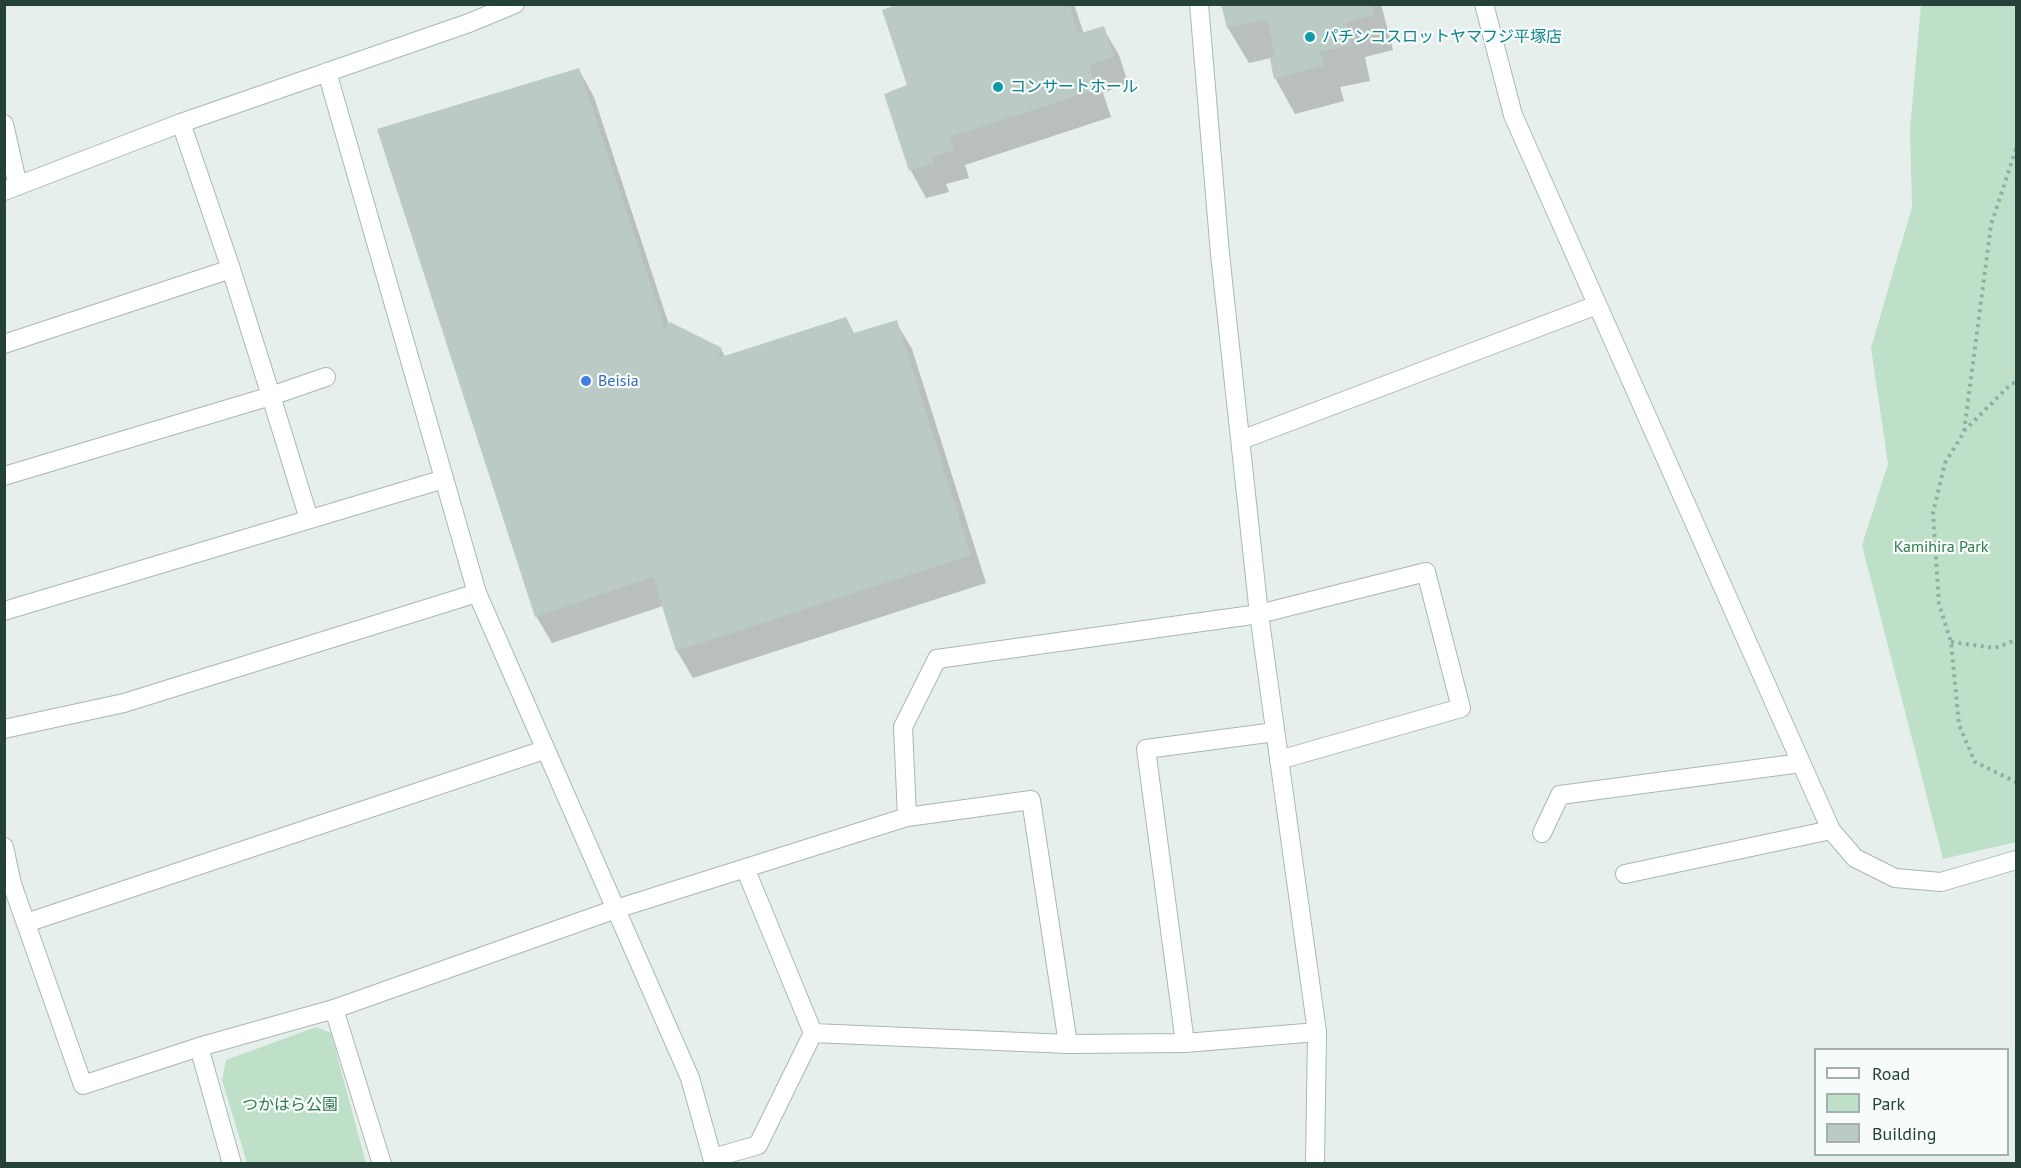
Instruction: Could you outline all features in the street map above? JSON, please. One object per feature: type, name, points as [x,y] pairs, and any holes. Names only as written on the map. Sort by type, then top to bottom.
[{"type":"street","points":[[4,124],[11,188],[181,123],[469,23],[515,4]]},
{"type":"street","points":[[1199,4],[1220,254],[1259,614],[1317,1032],[1315,1164]]},
{"type":"street","points":[[1484,4],[1513,115],[1831,830],[1855,858],[1895,878],[1941,882],[2016,860]]},
{"type":"street","points":[[327,72],[477,593],[690,1078],[713,1161],[758,1145],[813,1033],[745,868]]},
{"type":"street","points":[[181,123],[231,270],[309,519]]},
{"type":"street","points":[[4,344],[231,270]]},
{"type":"street","points":[[1241,440],[1597,305]]},
{"type":"street","points":[[4,476],[271,396],[326,376]]},
{"type":"street","points":[[4,611],[444,479]]},
{"type":"street","points":[[908,817],[903,727],[937,659],[1259,614],[1426,572],[1461,708],[1279,760]]},
{"type":"street","points":[[4,729],[124,703],[477,593]]},
{"type":"street","points":[[1185,1043],[1146,749],[1275,732]]},
{"type":"street","points":[[26,923],[544,750]]},
{"type":"street","points":[[1542,833],[1560,795],[1802,763]]},
{"type":"street","points":[[4,848],[12,884],[83,1085],[199,1047],[334,1009],[616,909],[908,817],[1031,800],[1068,1044]]},
{"type":"street","points":[[1625,874],[1831,830]]},
{"type":"street","points":[[334,1009],[382,1164]]},
{"type":"street","points":[[813,1033],[1068,1044],[1185,1043],[1317,1032]]},
{"type":"street","points":[[199,1047],[232,1164]]},
{"type":"path","points":[[1964,432],[1991,225],[2016,149]]},
{"type":"path","points":[[2016,382],[2011,384],[1964,432],[1945,463],[1933,513],[1939,604],[1951,642],[1959,725],[1975,762],[2016,782]]},
{"type":"path","points":[[1951,642],[1995,648],[2016,640]]},
{"type":"green space","name":"Kamihira Park","points":[[1921,5],[2016,5],[2016,842],[1943,859],[1862,545],[1888,464],[1871,348],[1912,207],[1910,129]]},
{"type":"green space","name":"つかはら公園","points":[[316,1027],[331,1033],[366,1163],[247,1163],[222,1080],[226,1060]]},
{"type":"building","name":"コンサートホール","points":[[899,4],[1069,4],[1078,34],[1104,26],[1114,56],[1089,65],[1097,89],[950,137],[955,150],[932,157],[934,164],[909,171],[884,94],[907,85],[882,10]]},
{"type":"building","name":"パチンコスロットヤマフジ平塚店","points":[[1221,4],[1371,4],[1374,15],[1346,22],[1351,45],[1320,52],[1324,65],[1274,79],[1270,59],[1275,57],[1267,19],[1227,28]]},
{"type":"building","points":[[579,68],[665,328],[670,322],[722,348],[718,358],[846,317],[854,333],[897,320],[971,555],[676,651],[653,577],[535,617],[377,129]]},
{"type":"place","name":"パチンコスロットヤマフジ平塚店","points":[[1310,37]]},
{"type":"place","name":"コンサートホール","points":[[998,87]]},
{"type":"place","name":"Beisia","points":[[586,381]]}]
